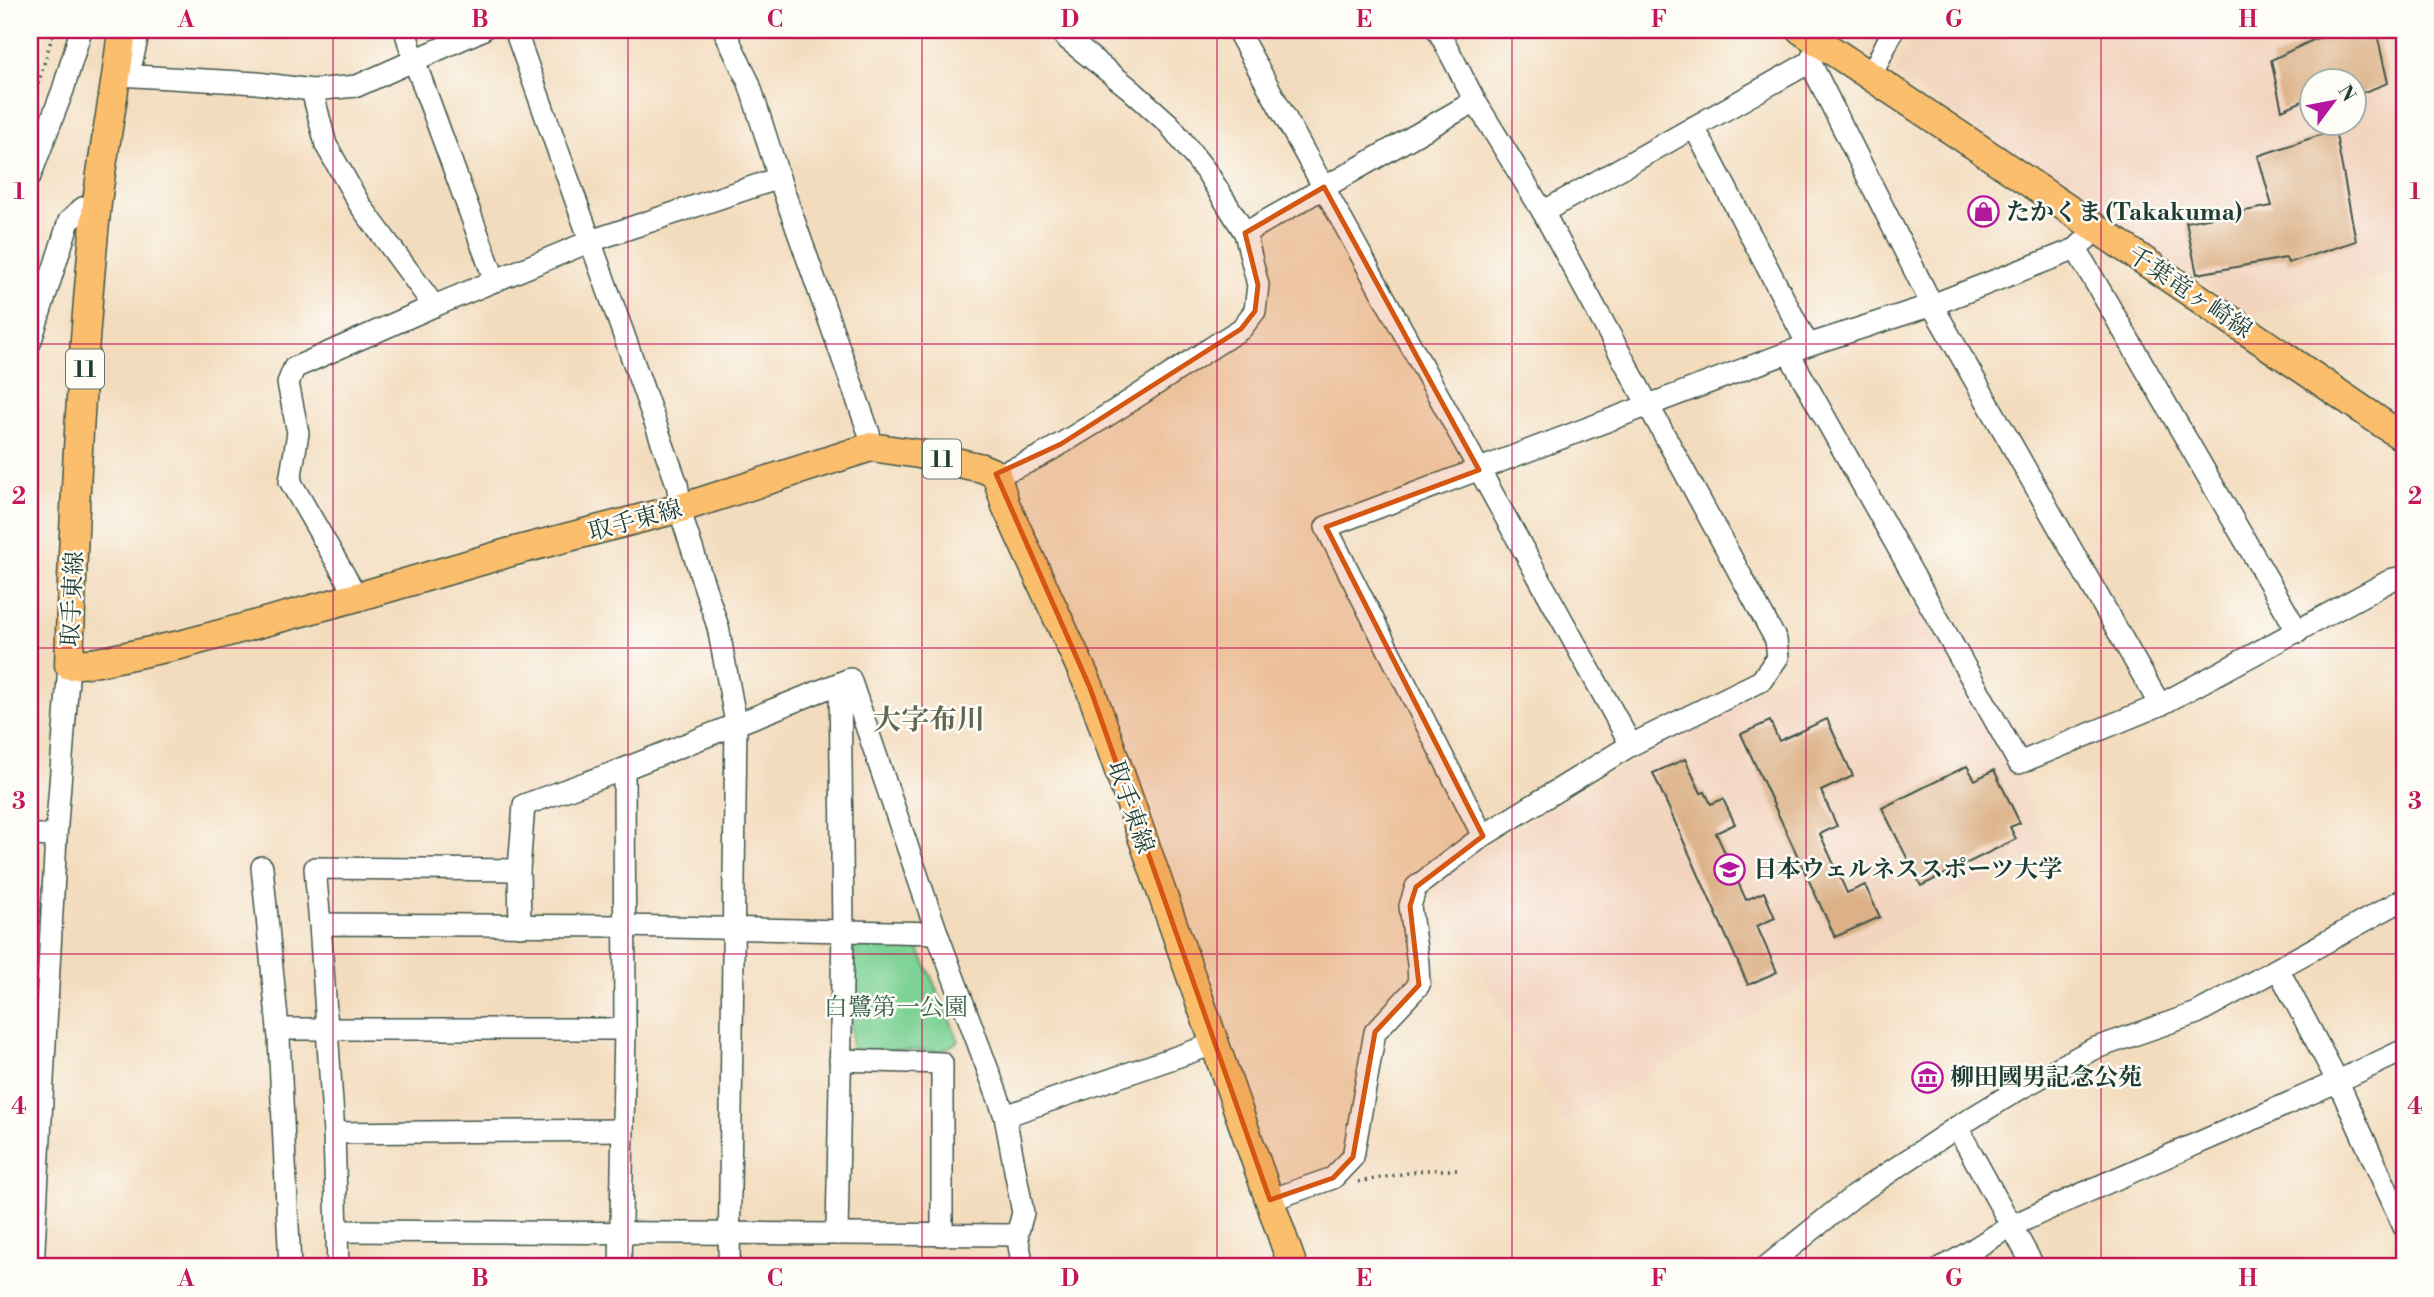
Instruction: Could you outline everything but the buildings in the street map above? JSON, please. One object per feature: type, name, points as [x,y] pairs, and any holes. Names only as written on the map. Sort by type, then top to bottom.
[{"type":"main road","name":"取手東線","points":[[122,30],[118,75],[98,202],[82,400],[69,665],[99,662],[180,645],[357,597],[511,552],[681,508],[872,447],[919,454],[982,468],[996,474],[1006,506],[1090,688],[1293,1267]]},
{"type":"main road","name":"千葉竜ヶ崎線","points":[[1810,44],[1871,76],[2404,438]]},
{"type":"street","points":[[30,176],[63,90],[81,30]]},
{"type":"street","points":[[118,75],[132,61],[139,30]]},
{"type":"street","points":[[405,30],[495,281]]},
{"type":"street","points":[[118,75],[257,83],[312,90],[356,86],[482,30]]},
{"type":"street","points":[[515,30],[677,484],[681,508],[718,628],[736,723],[729,1267]]},
{"type":"street","points":[[724,30],[749,83],[872,447]]},
{"type":"street","points":[[996,474],[1061,444],[1241,329],[1255,311],[1258,285],[1245,233],[1208,174],[1169,124],[1060,30]]},
{"type":"street","points":[[1237,30],[1630,745]]},
{"type":"street","points":[[1270,1200],[1333,1178],[1353,1157],[1375,1032],[1419,985],[1410,906],[1416,887],[1483,836],[1630,745],[1761,681],[1778,657],[1776,640],[1647,407],[1544,212],[1475,101],[1438,30]]},
{"type":"street","points":[[1871,76],[1893,30]]},
{"type":"street","points":[[1544,212],[1694,127],[1810,44],[1932,305],[2160,705]]},
{"type":"street","points":[[312,90],[326,145],[360,205],[434,306]]},
{"type":"street","points":[[1245,233],[1475,101]]},
{"type":"street","points":[[1694,127],[1798,349],[2019,763],[2160,705],[2393,579],[2404,576]]},
{"type":"street","points":[[357,597],[290,481],[298,433],[288,383],[294,368],[591,241],[779,178]]},
{"type":"street","points":[[30,343],[69,221],[83,208],[98,202]]},
{"type":"street","points":[[1483,836],[1326,527],[1798,349],[1932,305],[2076,249],[2098,229]]},
{"type":"street","points":[[2076,249],[2298,632]]},
{"type":"street","points":[[33,1267],[69,665]]},
{"type":"street","points":[[520,926],[519,870],[524,805],[624,769],[850,679],[937,933],[1005,1116],[1023,1213],[1017,1235],[1023,1267]]},
{"type":"street","points":[[837,1234],[843,930],[841,683]]},
{"type":"street","points":[[620,1267],[625,1030],[624,769]]},
{"type":"street","points":[[30,834],[57,838]]},
{"type":"street","points":[[262,867],[278,1029],[290,1267]]},
{"type":"street","points":[[338,1267],[334,1133],[315,868],[519,870]]},
{"type":"street","points":[[1766,1267],[1854,1196],[2021,1088],[2093,1049],[2197,1013],[2404,899]]},
{"type":"street","points":[[320,924],[623,926],[937,933]]},
{"type":"street","points":[[2278,969],[2338,1082],[2404,1227]]},
{"type":"street","points":[[278,1029],[625,1030]]},
{"type":"street","points":[[1005,1116],[1214,1044]]},
{"type":"street","points":[[1942,1267],[2012,1226],[2338,1082],[2404,1050]]},
{"type":"street","points":[[840,1060],[942,1063],[942,1235]]},
{"type":"street","points":[[1957,1127],[2035,1267]]},
{"type":"street","points":[[334,1133],[622,1129]]},
{"type":"street","points":[[338,1231],[1017,1235]]},
{"type":"path","points":[[30,111],[54,30]]},
{"type":"path","points":[[1349,1183],[1424,1170],[1461,1170]]},
{"type":"highlighted area","points":[[1324,187],[1479,470],[1326,527],[1483,836],[1416,887],[1410,906],[1419,985],[1375,1032],[1353,1157],[1333,1178],[1270,1200],[1090,688],[996,474],[1061,444],[1241,329],[1255,311],[1258,285],[1245,233]]},
{"type":"shaded area","points":[[1918,30],[2404,30],[2404,269],[2251,316],[1895,73]]},
{"type":"shaded area","name":"日本ウェルネススポーツ大学","points":[[1919,609],[2021,781],[2049,847],[1563,1122],[1432,884],[1472,854],[1809,662]]},
{"type":"green space","name":"白鷺第一公園","points":[[853,944],[919,949],[959,1041],[941,1051],[851,1049]]},
{"type":"place","name":"たかくま (Takakuma)","points":[[1983,212]]},
{"type":"place","name":"日本ウェルネススポーツ大学","points":[[1730,869]]},
{"type":"place","name":"柳田國男記念公苑","points":[[1927,1077]]},
{"type":"district","name":"大字布川","points":[[929,719]]}]
